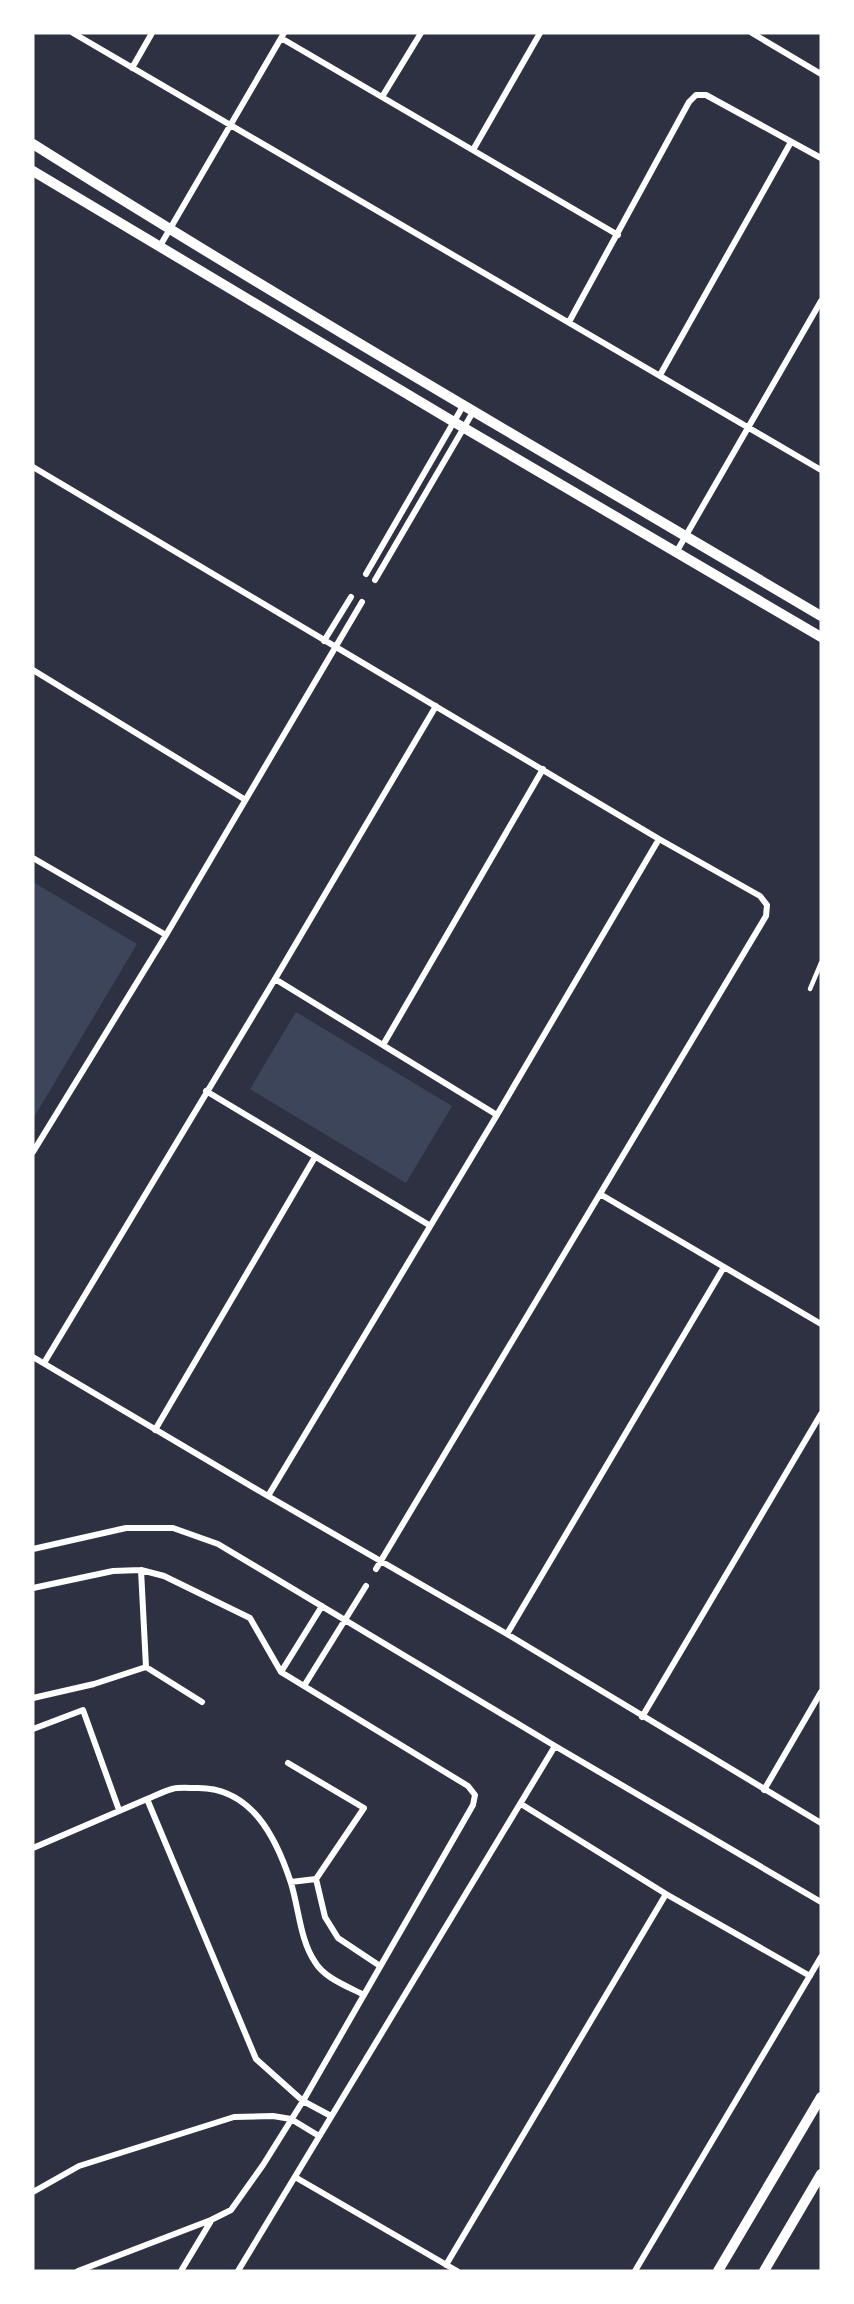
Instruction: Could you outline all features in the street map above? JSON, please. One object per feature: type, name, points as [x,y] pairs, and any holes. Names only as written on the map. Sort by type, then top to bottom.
[{"type":"street","points":[[73,33],[821,470]]},
{"type":"street","points":[[132,68],[152,33]]},
{"type":"street","points":[[382,97],[421,33]]},
{"type":"street","points":[[473,150],[540,33]]},
{"type":"street","points":[[752,33],[821,74]]},
{"type":"street","points":[[160,246],[282,35],[382,97],[618,235]]},
{"type":"street","points":[[569,322],[689,102],[696,95],[706,95],[821,158]]},
{"type":"street","points":[[660,375],[791,142]]},
{"type":"street","points":[[33,144],[169,230],[821,616]]},
{"type":"street","points":[[33,171],[821,637]]},
{"type":"street","points":[[677,551],[821,301]]},
{"type":"street","points":[[375,580],[459,425],[463,406]]},
{"type":"street","points":[[366,574],[459,425],[473,412]]},
{"type":"street","points":[[33,468],[659,839],[760,896],[767,905],[766,916],[376,1569]]},
{"type":"street","points":[[324,641],[351,597]]},
{"type":"street","points":[[33,1152],[166,935],[362,602]]},
{"type":"street","points":[[33,670],[244,800]]},
{"type":"street","points":[[44,1364],[436,706]]},
{"type":"street","points":[[383,1045],[543,769]]},
{"type":"street","points":[[268,1496],[497,1115],[659,839]]},
{"type":"street","points":[[33,858],[166,935]]},
{"type":"street","points":[[275,979],[497,1115]]},
{"type":"street","points":[[206,1092],[429,1225]]},
{"type":"street","points":[[155,1430],[315,1157]]},
{"type":"street","points":[[600,1194],[821,1324]]},
{"type":"street","points":[[507,1634],[724,1267]]},
{"type":"street","points":[[33,1357],[507,1634],[821,1823]]},
{"type":"street","points":[[642,1717],[821,1413]]},
{"type":"street","points":[[33,1549],[126,1528],[173,1528],[218,1544],[821,1902]]},
{"type":"street","points":[[33,1588],[113,1571],[141,1570],[164,1576],[250,1618],[281,1672],[468,1786],[475,1795],[473,1805],[303,2101],[263,2165],[231,2210],[211,2220],[78,2271]]},
{"type":"street","points":[[141,1570],[146,1667]]},
{"type":"street","points":[[304,1686],[366,1586]]},
{"type":"street","points":[[281,1672],[322,1606]]},
{"type":"street","points":[[33,1698],[94,1684],[146,1667]]},
{"type":"street","points":[[146,1667],[202,1702]]},
{"type":"street","points":[[764,1790],[821,1692]]},
{"type":"street","points":[[33,1729],[83,1710],[119,1810]]},
{"type":"street","points":[[238,2271],[555,1746]]},
{"type":"street","points":[[288,1763],[364,1808],[316,1879],[325,1917],[338,1938],[380,1966]]},
{"type":"street","points":[[33,1848],[119,1810],[174,1789],[202,1788],[226,1791],[250,1807],[267,1828],[291,1882],[308,1949],[316,1965],[334,1979],[364,1995]]},
{"type":"street","points":[[147,1799],[256,2059],[303,2101],[332,2116]]},
{"type":"street","points":[[521,1804],[666,1894],[810,1976]]},
{"type":"street","points":[[291,1882],[316,1879]]},
{"type":"street","points":[[446,2265],[666,1894]]},
{"type":"street","points":[[635,2271],[821,1958]]},
{"type":"street","points":[[718,2271],[821,2097]]},
{"type":"street","points":[[33,2192],[79,2166],[234,2117],[273,2116],[291,2119],[320,2136]]},
{"type":"street","points":[[764,2271],[821,2174]]},
{"type":"street","points":[[295,2177],[458,2271]]},
{"type":"street","points":[[181,2271],[211,2220]]},
{"type":"lane","points":[[810,989],[821,963]]},
{"type":"shaded area","points":[[33,882],[137,944],[33,1119]]},
{"type":"shaded area","points":[[296,1012],[452,1106],[406,1183],[250,1089]]}]
